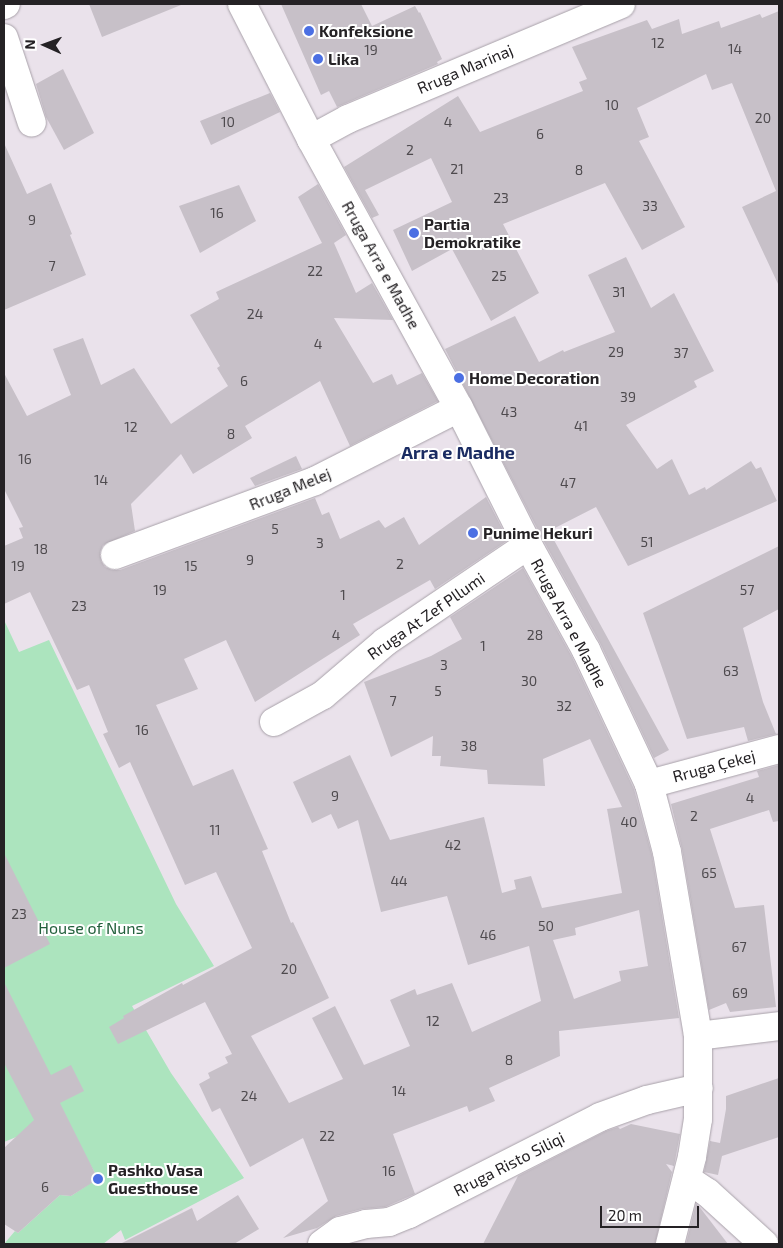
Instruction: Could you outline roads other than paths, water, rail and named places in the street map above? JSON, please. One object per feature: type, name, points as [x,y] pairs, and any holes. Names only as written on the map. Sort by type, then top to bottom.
[{"type":"street","name":"Rruga Arra e Madhe","points":[[242,4],[311,139],[459,408],[528,546],[586,650],[649,784],[669,862],[698,1036],[698,1119],[687,1179],[670,1244]]},
{"type":"street","name":"Rruga Marinaj","points":[[311,139],[348,119],[621,4]]},
{"type":"street","points":[[4,38],[32,123]]},
{"type":"street","name":"Rruga Melej","points":[[115,555],[315,481],[459,408]]},
{"type":"street","name":"Rruga At Zef Pllumi","points":[[274,722],[323,695],[385,642],[528,546]]},
{"type":"street","name":"Rruga Çekej","points":[[649,784],[779,749]]},
{"type":"street","points":[[698,1036],[779,1026]]},
{"type":"street","name":"Rruga Risto Siliqi","points":[[322,1244],[340,1231],[366,1224],[388,1222],[409,1214],[600,1117],[647,1100],[699,1088]]},
{"type":"street","points":[[687,1179],[708,1193],[764,1244]]},
{"type":"place","name":"Konfeksione","points":[[309,31]]},
{"type":"place","name":"Lika","points":[[318,59]]},
{"type":"place","name":"Partia Demokratike","points":[[414,233]]},
{"type":"place","name":"Home Decoration","points":[[459,378]]},
{"type":"place","name":"Punime Hekuri","points":[[473,533]]},
{"type":"place","name":"Pashko Vasa Guesthouse","points":[[98,1179]]},
{"type":"district","name":"Arra e Madhe","points":[[458,452]]},
{"type":"park label","name":"House of Nuns","points":[[91,928]]}]
